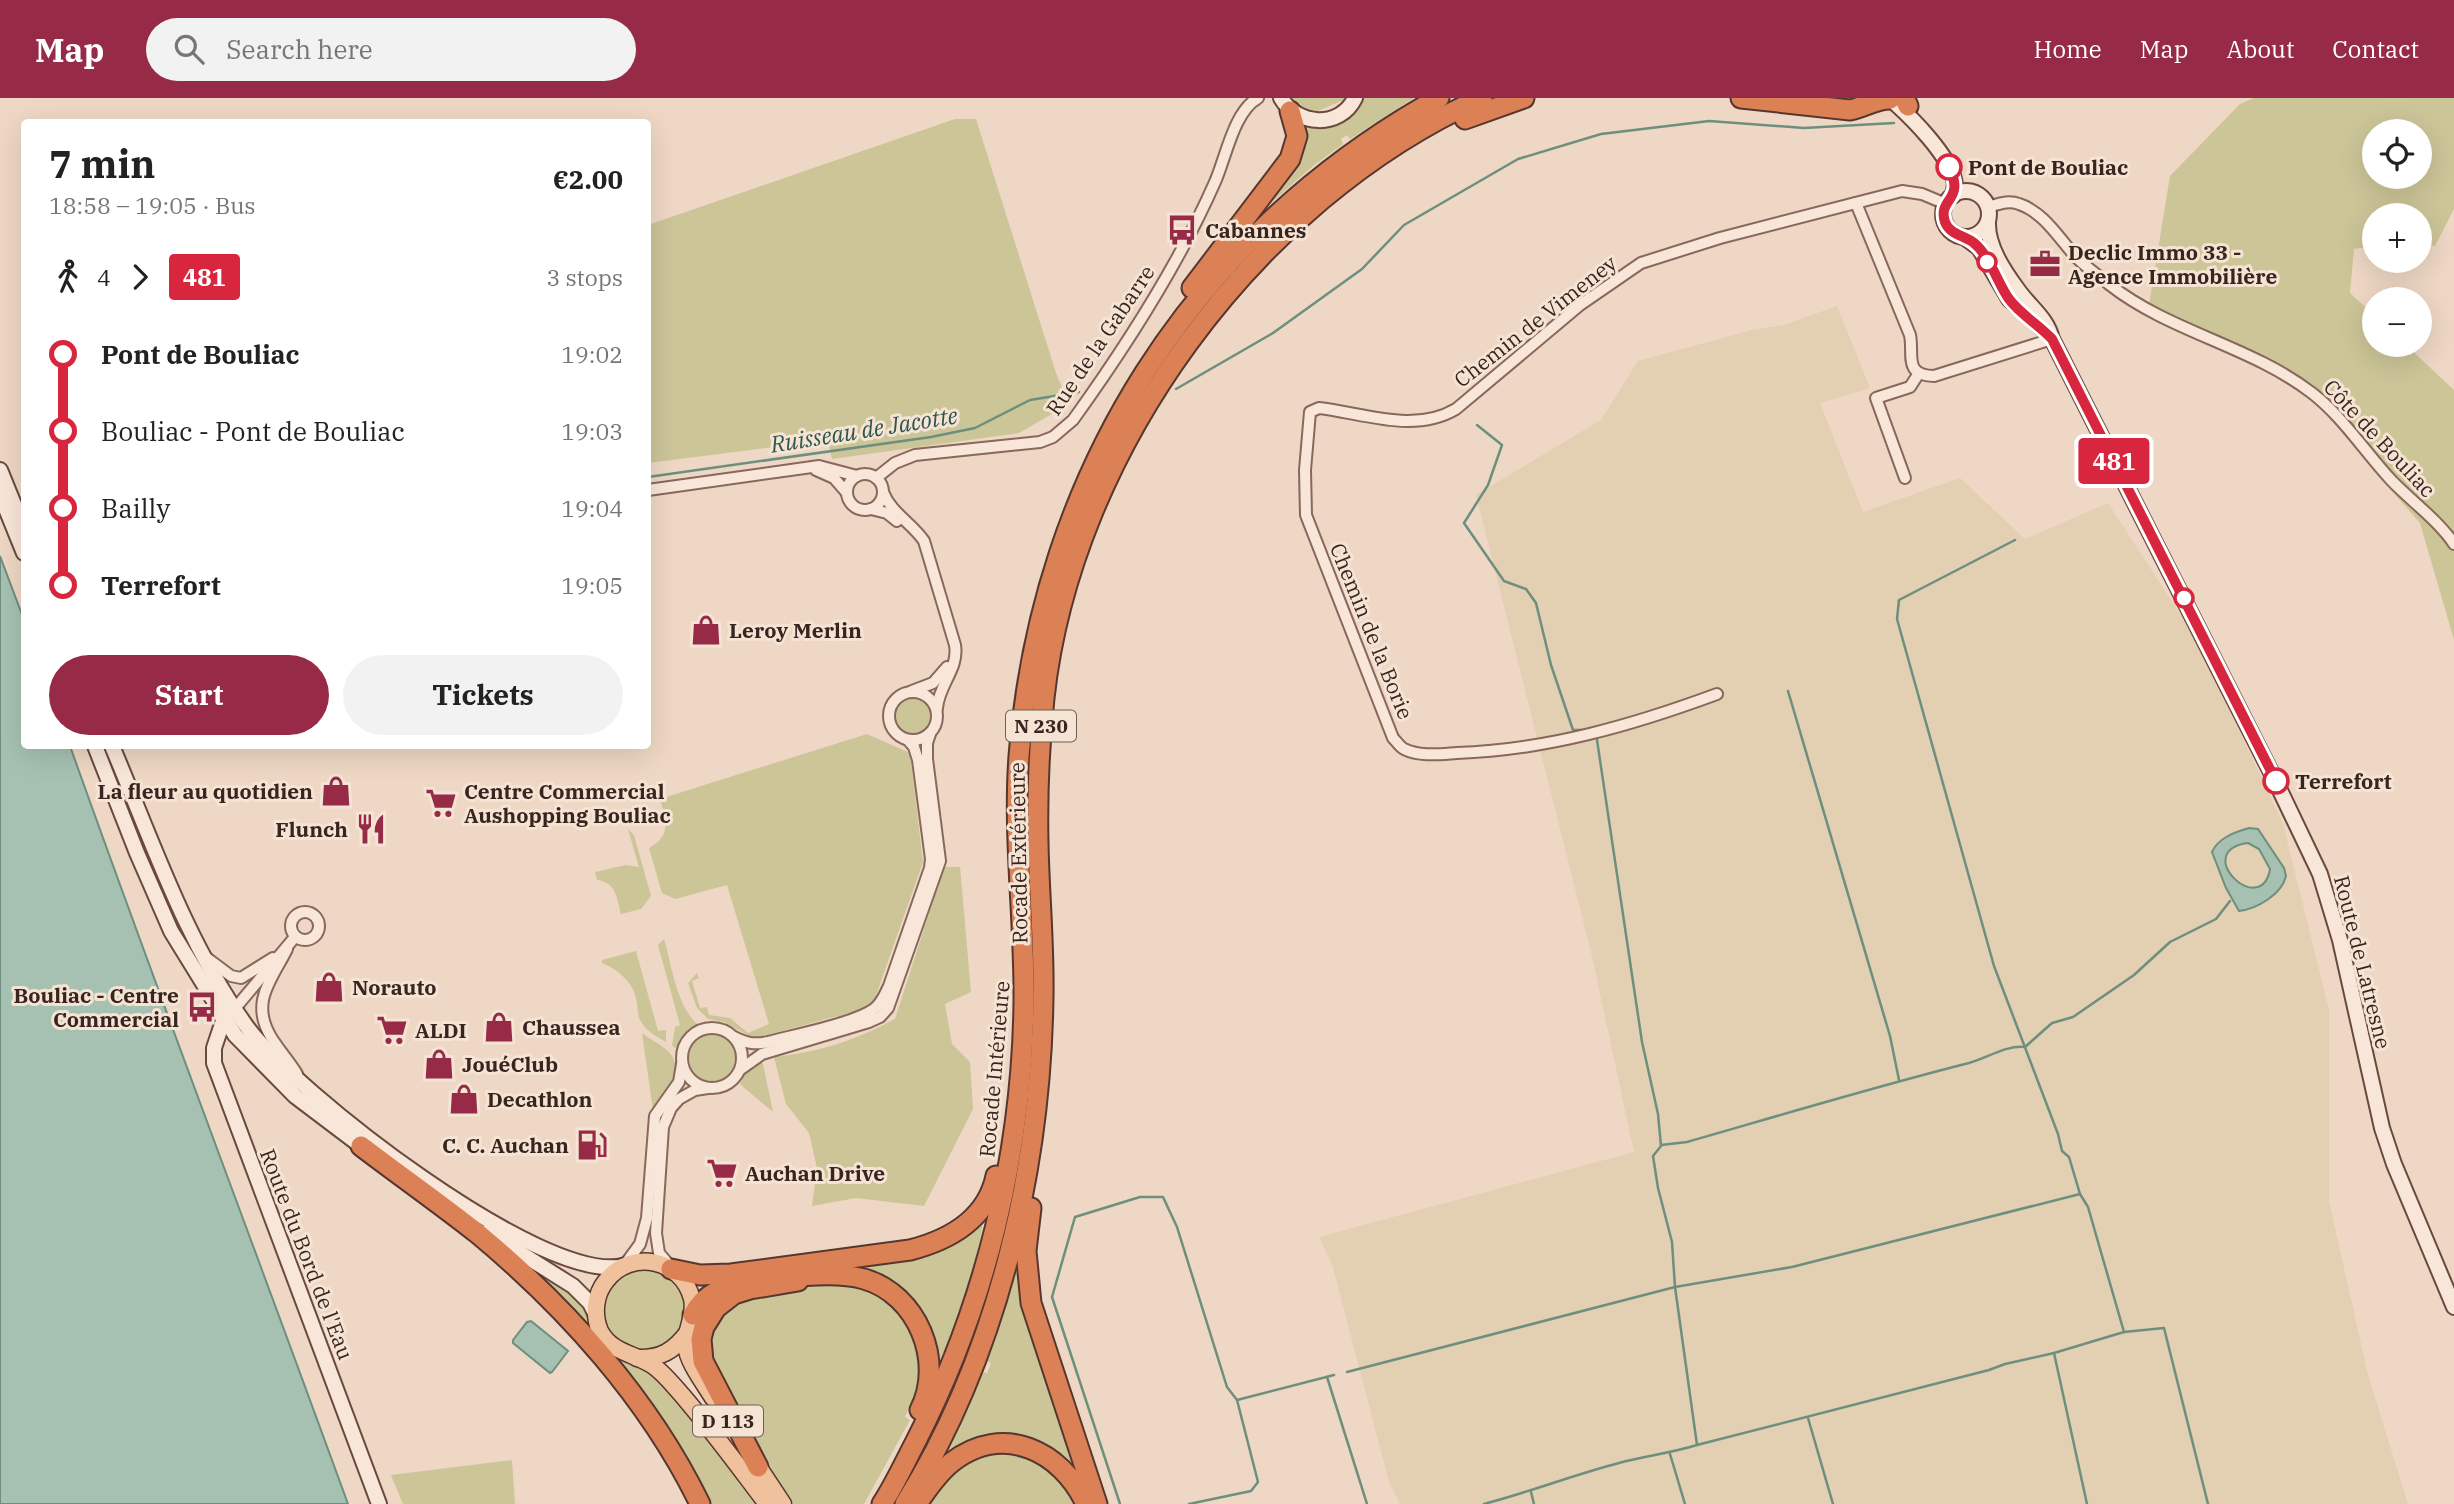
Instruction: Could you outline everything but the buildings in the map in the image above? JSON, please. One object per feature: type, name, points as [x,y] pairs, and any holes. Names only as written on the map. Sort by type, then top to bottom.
[{"type":"highway","name":"Rocade Intérieure","points":[[882,1504],[932,1410],[965,1333],[1007,1178],[1031,1060],[1024,1007],[1018,761],[1025,693],[1035,638],[1054,565],[1076,504],[1111,428],[1137,383],[1203,292],[1258,231],[1328,170],[1370,139],[1438,98]]},
{"type":"highway","name":"Rocade Extérieure","points":[[905,1504],[951,1417],[982,1342],[1010,1247],[1030,1161],[1031,1060],[1043,932],[1038,846],[1038,758],[1043,706],[1068,586],[1093,513],[1130,434],[1156,390],[1222,299],[1271,246],[1303,216],[1364,167],[1421,131],[1482,98]]},
{"type":"highway","points":[[1421,131],[1442,130],[1524,98]]},
{"type":"highway","points":[[1741,98],[1850,110],[1883,99],[1898,100]]},
{"type":"highway","points":[[1111,428],[1133,379],[1163,326],[1290,159],[1297,136],[1285,104]]},
{"type":"highway","points":[[671,1269],[700,1275],[731,1274],[910,1250],[950,1236],[971,1220],[994,1188],[1031,1060]]},
{"type":"highway","points":[[1031,1060],[1040,1164],[1027,1232],[1028,1284],[1031,1303],[1097,1504]]},
{"type":"highway","points":[[361,1146],[475,1232],[560,1311],[626,1386],[662,1435],[700,1504]]},
{"type":"highway","points":[[758,1467],[703,1361],[701,1339],[704,1327],[716,1308],[734,1294],[828,1276]]},
{"type":"highway","points":[[691,1324],[699,1304],[707,1296],[732,1286],[789,1277],[863,1279],[893,1294],[908,1308],[917,1322],[928,1352],[928,1387],[874,1504]]},
{"type":"highway","points":[[917,1504],[952,1462],[989,1444],[1023,1446],[1055,1461],[1079,1488],[1086,1504]]},
{"type":"main road","points":[[648,1261],[671,1269],[682,1278],[693,1302],[691,1324],[679,1345],[666,1354],[650,1358],[635,1358],[620,1352],[608,1343],[600,1329],[596,1300],[601,1286],[611,1274],[624,1265],[648,1261]]},
{"type":"main road","name":"D 113","points":[[691,1324],[686,1346],[700,1377],[783,1504]]},
{"type":"main road","name":"D 113","points":[[635,1358],[651,1364],[678,1391],[767,1504]]},
{"type":"street","name":"Rue de la Gabarre","points":[[876,478],[901,460],[915,455],[1040,442],[1053,437],[1073,420],[1178,259],[1224,162],[1240,116],[1244,108],[1258,98]]},
{"type":"street","points":[[1285,104],[1302,118],[1316,121],[1343,113],[1355,98]]},
{"type":"street","points":[[1898,100],[1953,159],[1971,192]]},
{"type":"street","points":[[1898,100],[1946,163],[1955,182],[1944,211],[1946,225],[1951,231],[1964,237],[1979,233],[1988,215],[1982,197],[1963,191],[1949,200]]},
{"type":"street","name":"Chemin de Vimeney","points":[[1310,412],[1319,408],[1413,422],[1440,417],[1456,409],[1580,305],[1641,263],[1720,237],[1902,191],[1949,200]]},
{"type":"street","points":[[1856,202],[1910,335],[1910,358],[1919,373],[1934,376],[2052,339]]},
{"type":"street","name":"Côte de Bouliac","points":[[1988,215],[2007,202],[2025,206],[2042,219],[2084,265],[2129,299],[2232,348],[2309,391],[2328,406],[2389,478],[2454,544]]},
{"type":"street","name":"Route de Latresne","points":[[1988,215],[1990,243],[2027,309]]},
{"type":"street","name":"Route de Latresne","points":[[1964,237],[1979,248],[2009,299],[2048,325],[2052,339],[2320,874],[2340,940],[2382,1128],[2454,1307]]},
{"type":"street","points":[[1905,478],[1876,398],[1910,387],[1919,373]]},
{"type":"street","name":"Chemin de la Borie","points":[[1310,412],[1306,514],[1393,738],[1402,748],[1431,754],[1485,752],[1528,746],[1594,734],[1717,694]]},
{"type":"street","points":[[651,490],[825,467],[876,478],[891,508],[916,529],[924,541],[955,645],[955,663],[938,696],[937,722],[927,743],[940,861],[888,1008],[880,1017],[870,1022],[762,1054],[741,1069],[728,1084],[695,1090],[679,1099],[671,1108],[663,1127],[657,1245],[671,1269]]},
{"type":"street","points":[[96,749],[171,930],[230,1014],[262,1046],[303,1086],[365,1136],[453,1199],[548,1253],[608,1268],[624,1265],[640,1244],[647,1218],[655,1116],[679,1082],[682,1052],[686,1044],[698,1031],[716,1028],[746,1043],[768,1042],[856,1017],[874,1009],[880,1003],[930,869],[918,760],[914,747],[894,731],[889,716],[896,698],[933,683],[943,674],[949,663],[949,646],[912,534],[887,513],[854,506],[834,478],[807,469]]},
{"type":"street","points":[[0,470],[21,522]]},
{"type":"street","points":[[847,493],[849,483],[857,476]]},
{"type":"street","points":[[871,509],[880,502],[883,492]]},
{"type":"street","points":[[0,494],[21,546]]},
{"type":"street","points":[[912,691],[927,695],[937,708]]},
{"type":"street","points":[[908,740],[916,740],[930,734]]},
{"type":"street","points":[[113,749],[178,904],[230,1014],[235,1035],[272,1074],[323,1118],[477,1226],[573,1286],[590,1303],[596,1315]]},
{"type":"street","points":[[230,1014],[295,937]]},
{"type":"street","points":[[203,954],[231,976],[241,978],[287,948]]},
{"type":"street","points":[[287,948],[265,993],[261,1016],[303,1086]]},
{"type":"street","name":"Route du Bord de l'Eau","points":[[230,1014],[214,1048],[214,1063],[379,1504]]},
{"type":"street","points":[[734,1037],[742,1052],[741,1069]]},
{"type":"street","points":[[682,1064],[690,1079],[708,1088]]},
{"type":"shaded area","points":[[1288,98],[1348,98],[1311,114],[1304,112]]},
{"type":"shaded area","points":[[1362,98],[1414,98],[1350,139],[1347,135],[1341,139],[1343,144],[1313,166],[1253,219],[1299,125],[1321,127]]},
{"type":"shaded area","points":[[2254,98],[2454,98],[2454,209],[2435,246],[2432,246],[2432,203],[2362,203],[2362,248],[2354,249],[2350,293],[2362,304],[2362,357],[2419,357],[2454,390],[2454,640],[2420,523],[2390,489],[2364,435],[2316,390],[2244,349],[2149,305],[2170,176],[2240,104]]},
{"type":"shaded area","points":[[955,119],[976,119],[1056,373],[1069,404],[1019,433],[832,459],[828,440],[651,463],[651,224]]},
{"type":"shaded area","points":[[1837,306],[1870,388],[1820,403],[1863,512],[1960,478],[2025,539],[2108,503],[2197,640],[2283,824],[2329,1010],[2329,1201],[2368,1375],[2408,1504],[1400,1504],[1389,1482],[1332,1264],[1319,1237],[1634,1152],[1592,956],[1476,495],[1601,420],[1638,361],[1752,330],[1784,325]]},
{"type":"shaded area","points":[[0,556],[21,612],[21,749],[71,749],[348,1504],[0,1504]]},
{"type":"shaded area","points":[[913,697],[926,703],[932,716],[926,729],[913,735],[900,729],[894,716],[900,703]]},
{"type":"shaded area","points":[[867,734],[910,753],[923,862],[874,1001],[860,1010],[760,1037],[749,1036],[724,1022],[708,1019],[697,1008],[688,983],[697,973],[699,978],[692,981],[700,1008],[707,1007],[709,1015],[730,1018],[748,1033],[769,1024],[727,885],[675,899],[662,893],[649,848],[664,833],[665,821],[660,799]]},
{"type":"shaded area","points":[[2249,828],[2258,829],[2284,868],[2286,876],[2280,889],[2268,899],[2239,911],[2226,888],[2212,852],[2223,839]],"holes":[[[2248,843],[2259,849],[2270,869],[2264,883],[2255,888],[2234,878],[2227,868],[2226,858],[2232,849]]]},
{"type":"shaded area","points":[[628,829],[634,835],[651,896],[641,909],[621,914],[612,887],[597,880],[595,872],[626,865],[639,867]]},
{"type":"shaded area","points":[[944,867],[960,867],[971,992],[945,1004],[952,1044],[970,1062],[973,1109],[924,1206],[856,1198],[812,1206],[817,1168],[809,1133],[786,1104],[774,1057],[836,1044],[895,1019]]},
{"type":"shaded area","points":[[664,939],[679,995],[697,1024],[685,1033],[677,1049],[672,1046],[675,1027],[680,1025],[658,945]]},
{"type":"shaded area","points":[[636,951],[658,1031],[666,1030],[666,1042],[642,1024],[637,1001],[628,981],[619,972],[602,963],[602,960]]},
{"type":"shaded area","points":[[642,1033],[666,1049],[676,1066],[677,1075],[653,1110]]},
{"type":"shaded area","points":[[712,1035],[728,1042],[735,1058],[728,1074],[712,1081],[696,1074],[689,1058],[696,1042]]},
{"type":"shaded area","points":[[760,1061],[763,1064],[773,1112],[740,1083],[746,1072]]},
{"type":"shaded area","points":[[984,1213],[966,1292],[935,1369],[925,1323],[838,1267],[871,1261]]},
{"type":"shaded area","points":[[506,1250],[583,1301],[615,1358],[651,1371],[691,1415],[758,1504],[705,1504]]},
{"type":"shaded area","points":[[1021,1256],[1091,1504],[1042,1447],[947,1455],[982,1372],[987,1373],[991,1363],[987,1361]]},
{"type":"shaded area","points":[[644,1270],[659,1273],[672,1282],[681,1295],[684,1310],[681,1325],[672,1338],[659,1347],[644,1350],[629,1347],[616,1338],[607,1325],[604,1310],[607,1295],[616,1282],[629,1273]]},
{"type":"shaded area","points":[[837,1284],[871,1291],[898,1310],[916,1337],[921,1354],[922,1381],[914,1410],[909,1408],[905,1417],[910,1420],[864,1504],[793,1504],[764,1461],[711,1370],[709,1325],[742,1296]]},
{"type":"shaded area","points":[[531,1321],[568,1351],[550,1373],[513,1343],[527,1322]]},
{"type":"shaded area","points":[[1007,1450],[1045,1463],[1078,1504],[924,1504],[967,1460]]},
{"type":"shaded area","points":[[512,1460],[515,1504],[403,1504],[391,1475]]},
{"type":"waterway","name":"Ruisseau de Jacotte","points":[[1176,389],[1273,333],[1362,269],[1404,225],[1518,159],[1601,134],[1709,121],[1804,128],[1894,123]]},
{"type":"waterway","name":"Ruisseau de Jacotte","points":[[651,477],[931,437],[975,428],[1030,400],[1079,392]]},
{"type":"waterway","points":[[1477,425],[1502,445],[1488,485],[1464,523],[1504,581],[1526,589],[1536,603],[1551,665],[1573,730],[1585,730]]},
{"type":"waterway","points":[[2015,540],[1899,600],[1897,619],[1994,966],[2058,1134],[2062,1151],[2069,1157],[2080,1194],[2088,1207],[2124,1332]]},
{"type":"waterway","points":[[1788,691],[1890,1036],[1899,1080]]},
{"type":"waterway","points":[[1484,1504],[1602,1468],[1697,1445],[1675,1287],[1672,1242],[1653,1156],[1661,1146],[1658,1114],[1642,1042],[1597,740]]},
{"type":"waterway","points":[[1661,1145],[1687,1142],[1969,1063],[2004,1050],[2025,1047],[2052,1023],[2073,1017],[2134,975],[2170,942],[2216,919],[2230,901]]},
{"type":"waterway","points":[[1347,1372],[1675,1287],[1792,1267],[2080,1194]]},
{"type":"waterway","points":[[1120,1504],[1052,1297],[1075,1217],[1140,1197],[1163,1197],[1177,1227],[1227,1387],[1237,1400]]},
{"type":"waterway","points":[[1697,1445],[2054,1353],[2124,1332],[2164,1328],[2208,1504]]},
{"type":"waterway","points":[[2054,1353],[2087,1504]]},
{"type":"waterway","points":[[1189,1504],[1251,1491],[1258,1482],[1237,1400],[1334,1375]]},
{"type":"waterway","points":[[1327,1377],[1367,1504]]},
{"type":"waterway","points":[[1808,1418],[1833,1504]]},
{"type":"waterway","points":[[1670,1454],[1685,1504]]},
{"type":"waterway","points":[[1531,1492],[1534,1504]]},
{"type":"bus line","name":"481","points":[[1949,167],[1955,188],[1953,196],[1945,204],[1946,225],[1979,248],[2009,299],[2052,339],[2276,781]]},
{"type":"place","name":"Pont de Bouliac","points":[[1949,167]]},
{"type":"place","name":"Cabannes","points":[[1182,230]]},
{"type":"place","name":"Declic Immo 33 - Agence Immobilière","points":[[2045,264]]},
{"type":"place","name":"Leroy Merlin","points":[[706,630]]},
{"type":"place","name":"Terrefort","points":[[2276,781]]},
{"type":"place","name":"La fleur au quotidien","points":[[336,791]]},
{"type":"place","name":"Centre Commercial Aushopping Bouliac","points":[[441,803]]},
{"type":"place","name":"Flunch","points":[[371,829]]},
{"type":"place","name":"Norauto","points":[[329,987]]},
{"type":"place","name":"Bouliac - Centre Commercial","points":[[202,1007]]},
{"type":"place","name":"Chaussea","points":[[499,1027]]},
{"type":"place","name":"ALDI","points":[[392,1030]]},
{"type":"place","name":"JouéClub","points":[[439,1064]]},
{"type":"place","name":"Decathlon","points":[[464,1099]]},
{"type":"place","name":"C. C. Auchan","points":[[592,1145]]},
{"type":"place","name":"Auchan Drive","points":[[722,1173]]}]
